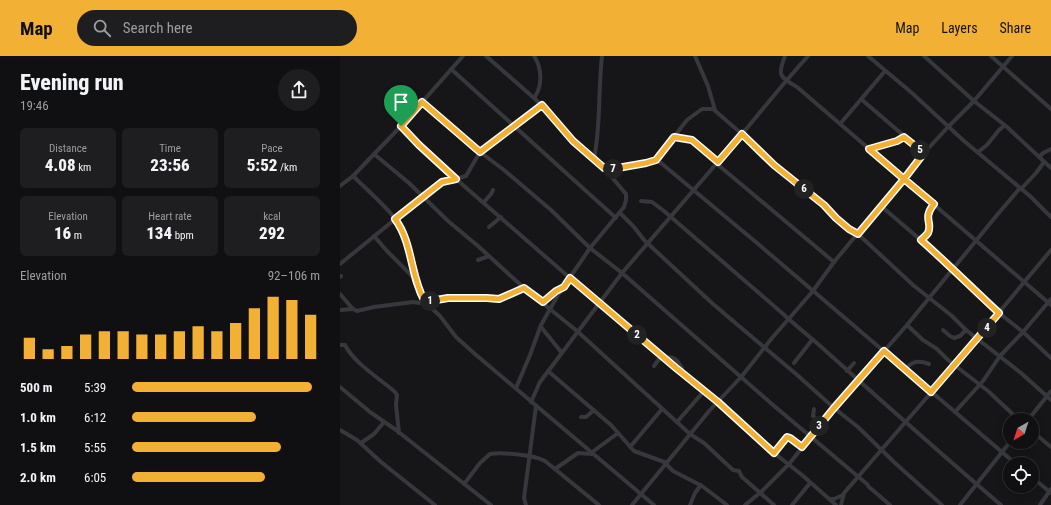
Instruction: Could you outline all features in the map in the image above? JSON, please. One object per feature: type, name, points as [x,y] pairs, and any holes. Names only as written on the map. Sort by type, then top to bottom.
[{"type":"street","points":[[340,186],[353,176],[401,126],[463,56]]},
{"type":"street","points":[[486,56],[542,105],[573,141],[604,168],[626,194],[625,203],[620,213],[590,248],[550,309],[516,388]]},
{"type":"street","points":[[532,56],[540,69],[540,90],[534,98]]},
{"type":"street","points":[[594,159],[598,133],[599,79],[602,56]]},
{"type":"street","points":[[695,56],[708,86],[715,110]]},
{"type":"street","points":[[785,56],[781,71],[782,77],[786,81],[797,87],[976,241],[1050,302],[1000,356],[980,384],[955,412]]},
{"type":"street","points":[[532,402],[540,382],[622,273],[718,163],[808,56]]},
{"type":"street","points":[[868,56],[912,93],[948,127],[1031,197],[1051,217]]},
{"type":"street","points":[[924,56],[1051,168]]},
{"type":"street","points":[[991,56],[1051,108]]},
{"type":"street","points":[[632,505],[690,434],[742,376],[764,347],[813,291],[834,262],[924,153],[974,101],[1012,56]]},
{"type":"street","points":[[451,69],[616,218]]},
{"type":"street","points":[[840,124],[885,71]]},
{"type":"street","points":[[861,99],[924,153]]},
{"type":"street","points":[[422,102],[551,210],[590,248],[622,273],[890,505]]},
{"type":"street","points":[[340,264],[422,196],[442,182],[466,176],[480,152],[542,105]]},
{"type":"street","points":[[604,168],[612,169],[656,160],[687,120],[702,109],[709,108],[715,110],[774,165],[824,205],[849,229],[858,234],[913,285],[1051,400]]},
{"type":"street","points":[[401,126],[456,179],[599,303],[704,392],[718,402],[774,453],[789,464],[836,505]]},
{"type":"street","points":[[978,152],[987,145],[1004,126]]},
{"type":"street","points":[[674,137],[692,140],[834,262]]},
{"type":"street","points":[[869,149],[897,141],[904,137]]},
{"type":"street","points":[[1039,157],[1051,149]]},
{"type":"street","points":[[374,154],[524,288],[577,331],[690,434],[704,443],[734,470],[739,471],[742,477],[761,492],[774,505]]},
{"type":"street","points":[[656,160],[757,243],[1008,457]]},
{"type":"street","points":[[746,505],[789,464],[834,408],[929,298],[997,215],[1036,173],[1044,162]]},
{"type":"street","points":[[353,176],[395,219],[403,231],[421,295],[425,302],[440,316],[458,339],[654,505]]},
{"type":"street","points":[[484,202],[493,190]]},
{"type":"street","points":[[641,201],[652,202],[671,217],[1001,505]]},
{"type":"street","points":[[921,240],[929,230],[927,216],[934,204]]},
{"type":"street","points":[[881,206],[921,240],[999,313],[1023,332],[1051,358]]},
{"type":"street","points":[[620,213],[648,244],[713,304],[858,427],[880,450],[942,505]]},
{"type":"street","points":[[489,227],[501,217]]},
{"type":"street","points":[[374,236],[416,280]]},
{"type":"street","points":[[841,505],[843,495],[858,476],[955,365],[1051,250]]},
{"type":"street","points":[[478,260],[489,256]]},
{"type":"street","points":[[543,302],[556,291],[564,287]]},
{"type":"street","points":[[340,310],[353,309],[357,311],[386,305],[425,302],[448,298],[499,299],[524,288]]},
{"type":"street","points":[[340,294],[353,309]]},
{"type":"street","points":[[907,324],[923,340],[937,349],[980,384],[1011,413]]},
{"type":"street","points":[[541,328],[562,353]]},
{"type":"street","points":[[942,330],[954,338],[960,336],[966,330]]},
{"type":"street","points":[[794,363],[812,340]]},
{"type":"street","points":[[340,345],[345,345],[347,350],[359,362],[395,392],[397,396],[396,405],[399,433]]},
{"type":"street","points":[[654,366],[659,359],[670,356],[675,358],[682,368],[681,372]]},
{"type":"street","points":[[905,369],[915,361],[929,364]]},
{"type":"street","points":[[847,371],[854,363]]},
{"type":"street","points":[[548,371],[594,410],[630,447],[637,452],[667,463],[673,471],[701,485],[727,505]]},
{"type":"street","points":[[340,387],[491,505]]},
{"type":"street","points":[[1033,413],[1051,391]]},
{"type":"street","points":[[677,422],[704,392]]},
{"type":"street","points":[[526,505],[524,498],[536,406]]},
{"type":"street","points":[[630,447],[662,409]]},
{"type":"street","points":[[814,409],[813,416],[822,423]]},
{"type":"street","points":[[581,417],[586,417],[594,410]]},
{"type":"street","points":[[361,443],[368,440],[384,422]]},
{"type":"street","points":[[340,430],[361,443],[381,462],[435,505]]},
{"type":"street","points":[[555,469],[578,453],[592,453],[618,433]]},
{"type":"street","points":[[774,453],[787,437],[802,447]]},
{"type":"street","points":[[1039,437],[1051,447]]},
{"type":"street","points":[[960,505],[1004,449]]},
{"type":"street","points":[[464,484],[480,463],[490,454],[530,456],[542,460],[555,469],[599,505]]},
{"type":"street","points":[[1039,482],[1050,491],[1040,505]]},
{"type":"street","points":[[792,505],[810,483]]},
{"type":"street","points":[[690,505],[695,493],[701,485]]},
{"type":"street","points":[[829,499],[834,499],[843,495]]},
{"type":"route","points":[[401,126],[422,102],[480,152],[542,105],[573,141],[604,168],[608,169],[656,160],[674,137],[692,140],[718,162],[742,134],[756,149],[782,172],[824,205],[852,232],[858,234],[904,179],[869,149],[897,141],[904,137],[924,153],[904,179],[934,204],[927,216],[929,230],[921,240],[951,266],[963,280],[999,313],[931,392],[884,351],[802,447],[787,437],[774,453],[718,402],[570,278],[564,287],[556,291],[543,302],[524,288],[520,288],[499,299],[448,298],[425,302],[416,280],[403,231],[395,219],[422,196],[442,182],[456,179],[401,126]]}]
